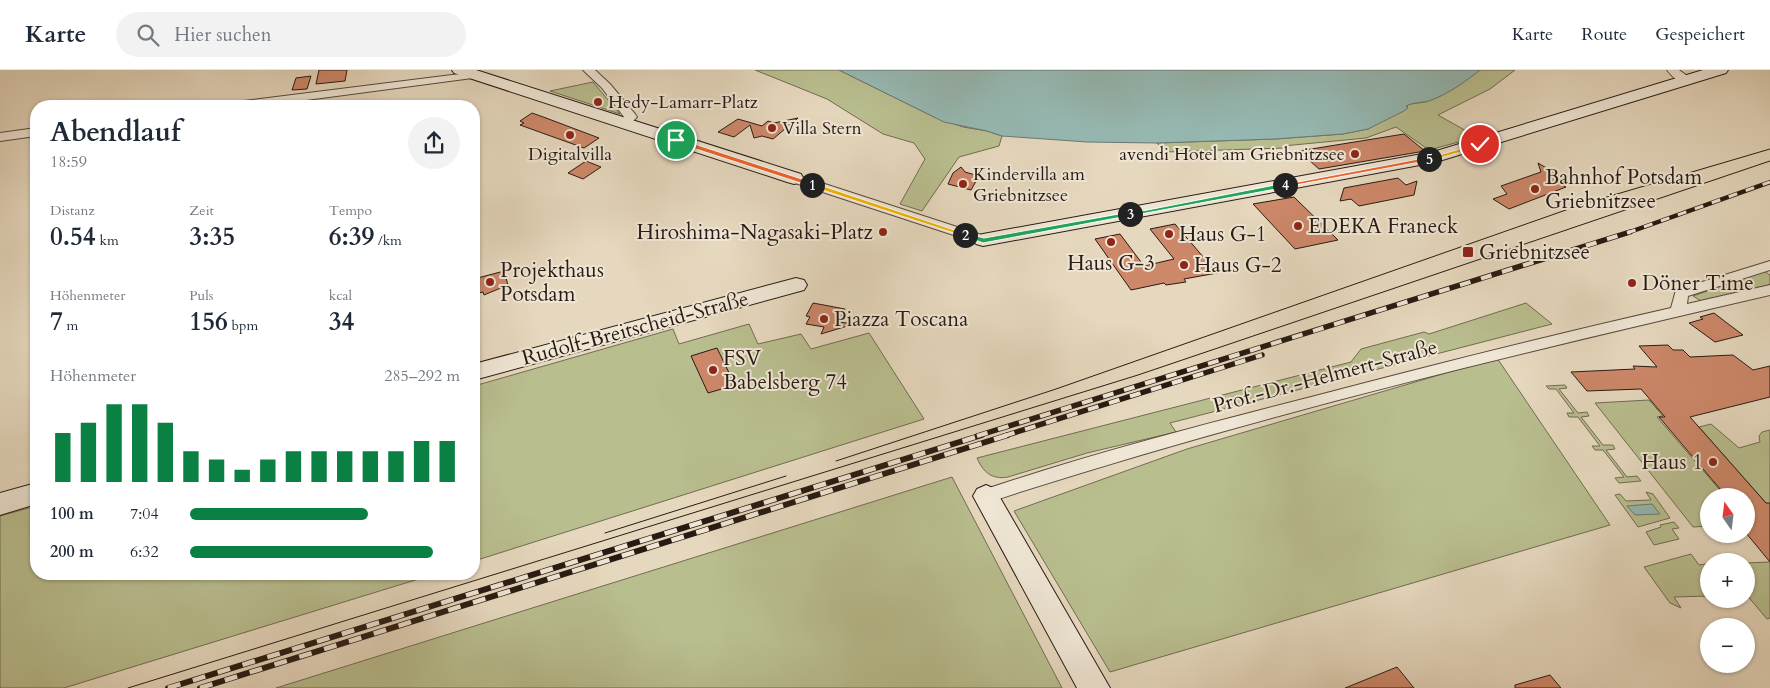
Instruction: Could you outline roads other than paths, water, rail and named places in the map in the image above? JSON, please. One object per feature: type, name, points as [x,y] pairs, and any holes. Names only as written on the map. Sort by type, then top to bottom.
[{"type":"street","points":[[460,70],[983,240],[1436,157],[1720,70]]},
{"type":"street","points":[[589,70],[606,86],[631,117],[624,123]]},
{"type":"street","points":[[1673,70],[1678,76],[1687,80]]},
{"type":"street","points":[[282,100],[476,75]]},
{"type":"street","points":[[0,137],[30,133]]},
{"type":"street","points":[[1678,311],[1681,293],[1768,266]]},
{"type":"street","name":"Rudolf-Breitscheid-Straße","points":[[480,370],[796,285]]},
{"type":"street","name":"Prof.-Dr.-Helmert-Straße","points":[[986,496],[1057,472],[1539,343],[1770,290]]},
{"type":"street","points":[[0,504],[30,496]]},
{"type":"street","points":[[986,496],[1094,688]]},
{"type":"water","points":[[839,70],[1480,70],[1443,95],[1429,101],[1406,106],[1408,108],[1404,111],[1368,129],[1343,134],[1275,139],[1157,143],[1087,142],[1002,136],[944,122]]},
{"type":"water","points":[[1652,504],[1660,514],[1635,515],[1627,506]]},
{"type":"tram line","points":[[836,461],[1056,389],[1583,204],[1770,149]]},
{"type":"tram line","points":[[480,579],[1138,375],[1770,161]]},
{"type":"tram line","points":[[605,533],[786,476]]},
{"type":"tram line","points":[[128,688],[476,580]]},
{"type":"railway","points":[[1628,232],[1770,182]]},
{"type":"railway","points":[[977,436],[1628,232]]},
{"type":"railway","points":[[1004,436],[1262,355]]},
{"type":"railway","points":[[168,688],[982,435]]},
{"type":"railway","points":[[200,688],[1008,435]]},
{"type":"place","name":"Hedy-Lamarr-Platz","points":[[598,102]]},
{"type":"place","name":"Villa Stern","points":[[772,128]]},
{"type":"place","name":"Digitalvilla","points":[[570,135]]},
{"type":"place","name":"avendi Hotel am Griebnitzsee","points":[[1355,154]]},
{"type":"place","name":"Kindervilla am Griebnitzsee","points":[[963,184]]},
{"type":"place","name":"Bahnhof Potsdam Griebnitzsee","points":[[1535,189]]},
{"type":"place","name":"EDEKA Franeck","points":[[1298,226]]},
{"type":"place","name":"Hiroshima-Nagasaki-Platz","points":[[883,232]]},
{"type":"place","name":"Haus G-1","points":[[1169,234]]},
{"type":"place","name":"Haus G-3","points":[[1111,242]]},
{"type":"place","name":"Griebnitzsee","points":[[1468,252]]},
{"type":"place","name":"Haus G-2","points":[[1184,265]]},
{"type":"place","name":"Projekthaus Potsdam","points":[[490,282]]},
{"type":"place","name":"Döner Time","points":[[1632,283]]},
{"type":"place","name":"Piazza Toscana","points":[[824,319]]},
{"type":"place","name":"FSV Babelsberg 74","points":[[713,370]]},
{"type":"place","name":"Haus 1","points":[[1713,462]]}]
